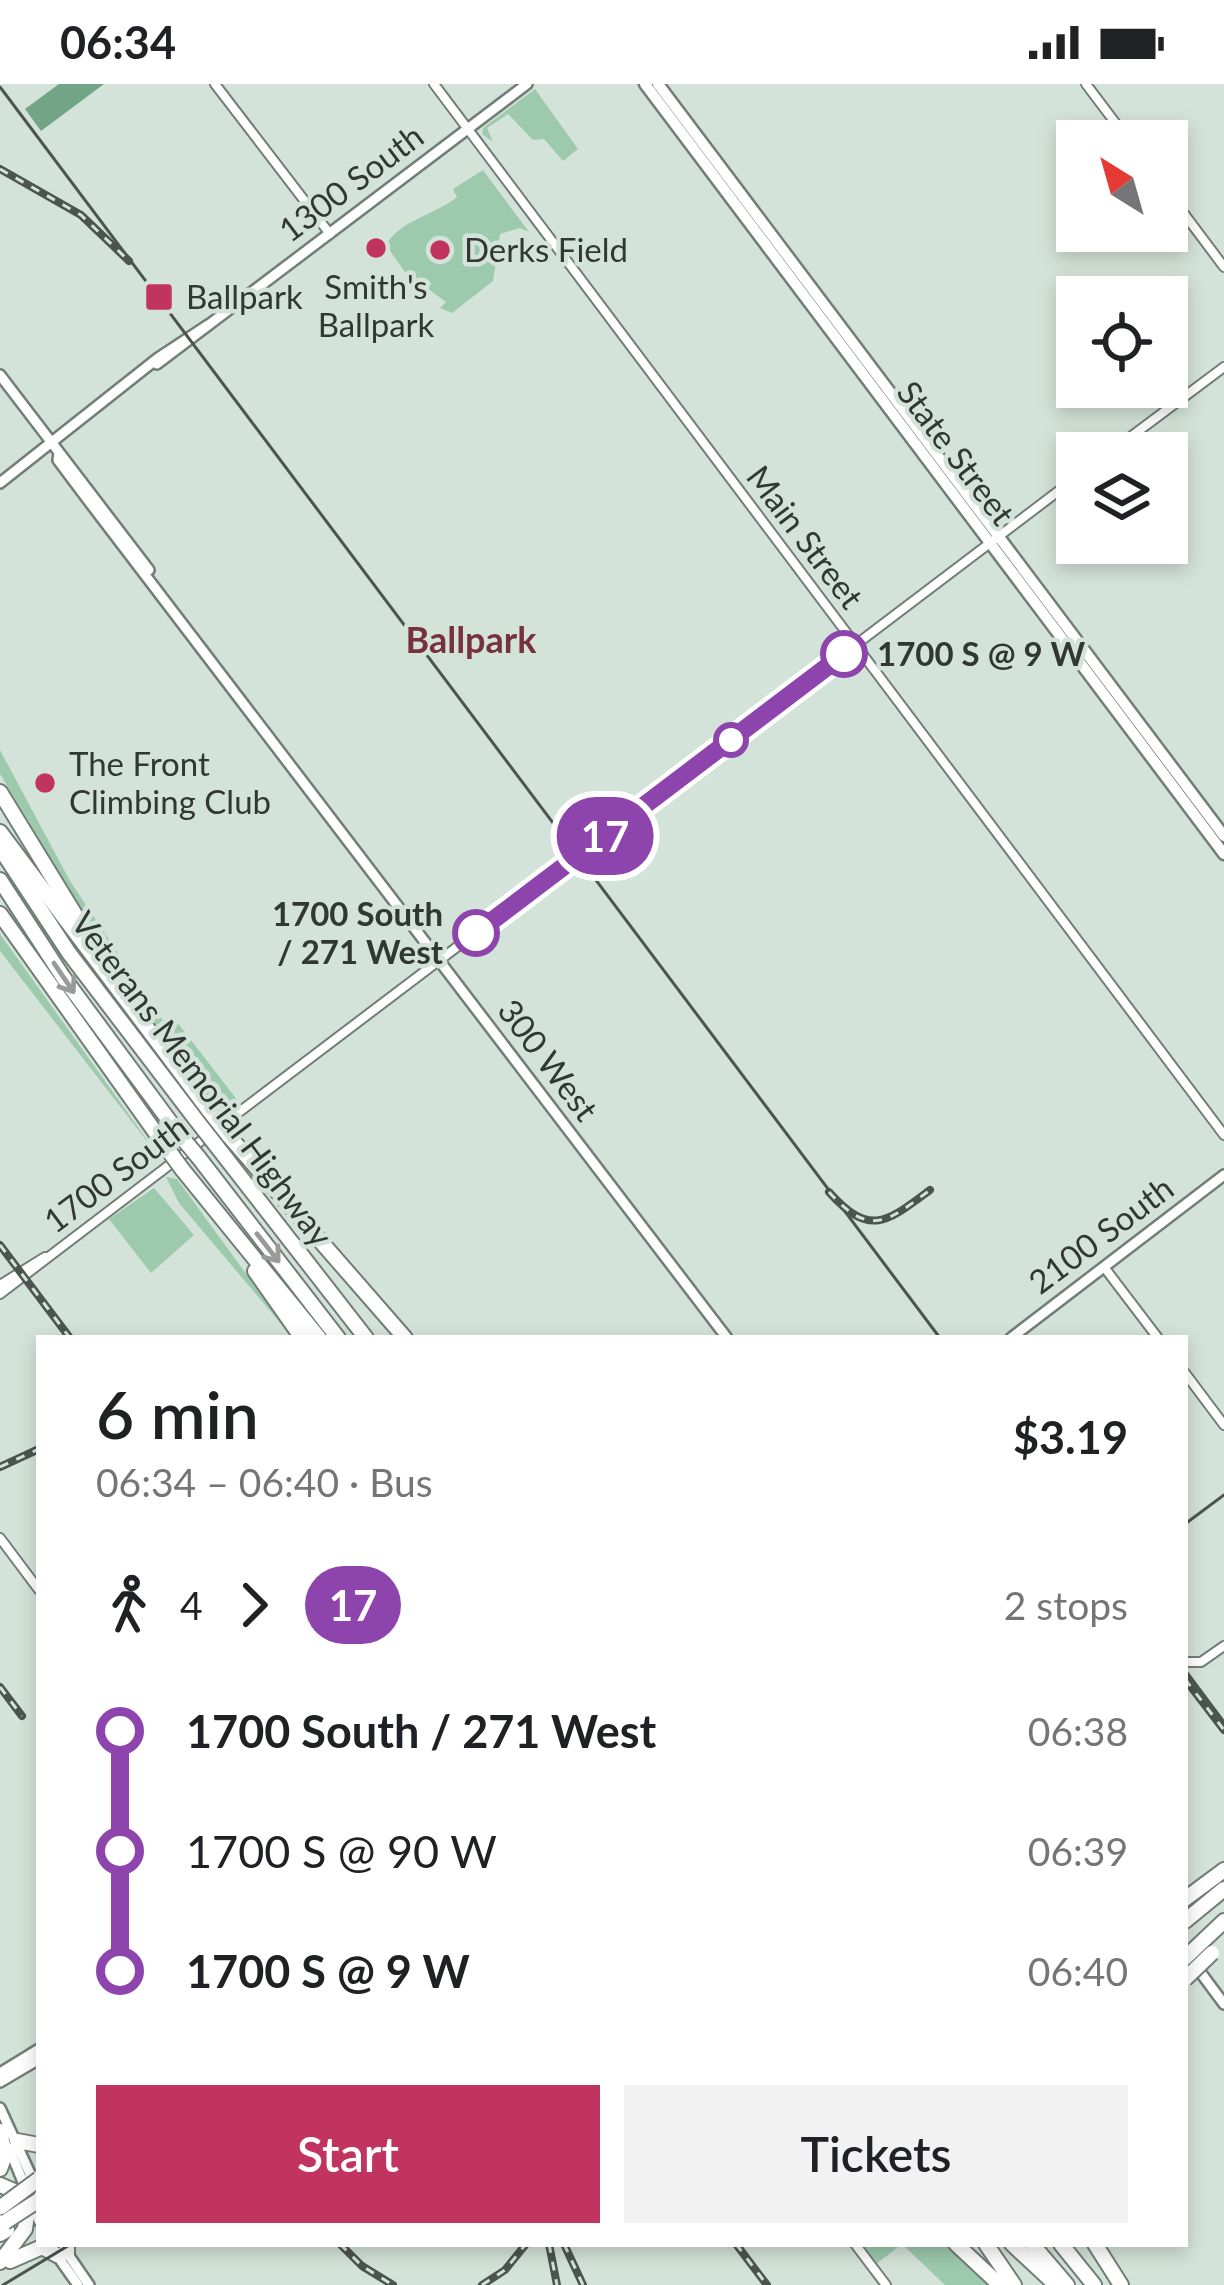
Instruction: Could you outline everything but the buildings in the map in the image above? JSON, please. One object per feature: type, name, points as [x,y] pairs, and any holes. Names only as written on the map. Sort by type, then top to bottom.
[{"type":"highway","points":[[0,792],[203,1116]]},
{"type":"highway","points":[[0,832],[120,989]]},
{"type":"highway","name":"Veterans Memorial Highway","points":[[0,848],[82,970],[222,1140],[310,1266],[368,1335]]},
{"type":"highway","name":"Veterans Memorial Highway","points":[[0,880],[179,1134],[336,1335]]},
{"type":"highway","points":[[2,917],[300,1335]]},
{"type":"highway","points":[[222,1140],[402,1335]]},
{"type":"highway","points":[[182,1169],[317,1335]]},
{"type":"highway","points":[[328,1250],[392,1335]]},
{"type":"highway","points":[[1188,1888],[1224,1868]]},
{"type":"highway","points":[[1188,1911],[1224,1868]]},
{"type":"highway","points":[[1188,1911],[1224,1888]]},
{"type":"highway","points":[[1188,1974],[1224,1922]]},
{"type":"highway","points":[[1188,1954],[1224,1940]]},
{"type":"highway","points":[[0,2130],[5,2155],[0,2169]]},
{"type":"highway","points":[[17,2140],[36,2144]]},
{"type":"highway","points":[[0,2185],[36,2194]]},
{"type":"highway","points":[[2,2219],[36,2194]]},
{"type":"highway","points":[[2,2219],[36,2194]]},
{"type":"highway","points":[[0,2264],[19,2242],[36,2194]]},
{"type":"highway","points":[[0,2264],[42,2247],[61,2248]]},
{"type":"highway","points":[[959,2247],[1000,2285]]},
{"type":"highway","points":[[987,2247],[1014,2285]]},
{"type":"highway","points":[[1015,2247],[1056,2285]]},
{"type":"highway","points":[[1035,2247],[1067,2285]]},
{"type":"highway","points":[[1063,2247],[1094,2285]]},
{"type":"highway","points":[[1073,2247],[1094,2285]]},
{"type":"highway","points":[[1097,2247],[1121,2285]]},
{"type":"main road","name":"1300 South","points":[[0,483],[55,449],[157,364],[526,84]]},
{"type":"main road","name":"State Street","points":[[645,84],[1224,836]]},
{"type":"main road","name":"State Street","points":[[658,84],[1224,854]]},
{"type":"main road","name":"300 West","points":[[0,375],[55,449],[69,476],[724,1335]]},
{"type":"main road","name":"2100 South","points":[[1015,1335],[1224,1175]]},
{"type":"main road","name":"300 West","points":[[712,1325],[716,1335]]},
{"type":"main road","points":[[1188,1959],[1224,2004]]},
{"type":"main road","points":[[0,2077],[36,2051]]},
{"type":"main road","points":[[0,2077],[36,2060]]},
{"type":"main road","points":[[0,2108],[36,2194]]},
{"type":"main road","points":[[0,2130],[36,2194]]},
{"type":"main road","points":[[61,2248],[78,2285]]},
{"type":"main road","points":[[61,2248],[89,2285]]},
{"type":"street","points":[[215,84],[330,234]]},
{"type":"street","name":"Main Street","points":[[434,84],[1224,1135]]},
{"type":"street","points":[[1086,84],[1113,120]]},
{"type":"street","points":[[1188,219],[1224,267]]},
{"type":"street","points":[[1137,432],[1224,367]]},
{"type":"street","name":"1700 South","points":[[0,1290],[1056,493]]},
{"type":"street","points":[[1104,1267],[1156,1335]]},
{"type":"street","points":[[1188,1377],[1224,1425]]},
{"type":"street","points":[[0,1538],[36,1586]]},
{"type":"street","points":[[1188,1662],[1201,1662],[1224,1646]]},
{"type":"street","points":[[857,2247],[886,2285]]},
{"type":"shaded area","points":[[59,84],[104,84],[41,131],[25,109]]},
{"type":"shaded area","points":[[535,89],[578,149],[563,161],[544,139],[533,140],[508,114],[487,128],[493,142],[482,134],[483,128]]},
{"type":"shaded area","name":"Derks Field","points":[[483,170],[529,232],[520,228],[500,234],[493,281],[452,313],[440,308],[446,302],[405,272],[386,245],[400,229],[457,197],[453,189]]},
{"type":"shaded area","points":[[0,750],[70,881],[168,1028],[177,1022],[238,1101],[224,1109],[213,1107],[121,974],[0,774]]},
{"type":"shaded area","points":[[0,934],[160,1158],[0,951]]},
{"type":"shaded area","points":[[166,1177],[177,1179],[291,1335],[290,1335],[179,1203]]},
{"type":"shaded area","points":[[154,1188],[194,1235],[151,1273],[109,1219]]},
{"type":"shaded area","points":[[863,2247],[898,2247],[876,2264]]},
{"type":"shaded area","points":[[905,2247],[949,2247],[992,2285],[945,2285]]},
{"type":"tram line","points":[[0,87],[938,1335]]},
{"type":"tram line","points":[[1188,1522],[1224,1495]]},
{"type":"tram line","points":[[1188,1674],[1224,1722]]},
{"type":"tram line","points":[[3,2285],[66,2247]]},
{"type":"railway","points":[[0,169],[81,215],[129,261]]},
{"type":"railway","points":[[829,1192],[856,1216],[879,1220],[930,1190]]},
{"type":"railway","points":[[0,1245],[68,1335]]},
{"type":"railway","points":[[0,1467],[36,1450]]},
{"type":"railway","points":[[1188,1683],[1224,1730]]},
{"type":"railway","points":[[0,1687],[22,1716]]},
{"type":"railway","points":[[343,2247],[362,2266],[393,2285]]},
{"type":"railway","points":[[482,2285],[505,2270],[524,2247]]},
{"type":"railway","points":[[550,2247],[557,2285]]},
{"type":"railway","points":[[565,2247],[583,2285]]},
{"type":"railway","points":[[738,2247],[767,2285]]},
{"type":"bus line","name":"17","points":[[476,933],[844,654]]},
{"type":"place","name":"Smith's Ballpark","points":[[376,248]]},
{"type":"place","name":"Derks Field","points":[[440,250]]},
{"type":"place","name":"Ballpark","points":[[159,297]]},
{"type":"place","name":"1700 S @ 9 W","points":[[844,654]]},
{"type":"place","name":"The Front Climbing Club","points":[[45,783]]},
{"type":"place","name":"1700 South / 271 West","points":[[476,933]]},
{"type":"district","name":"Ballpark","points":[[471,640]]}]
